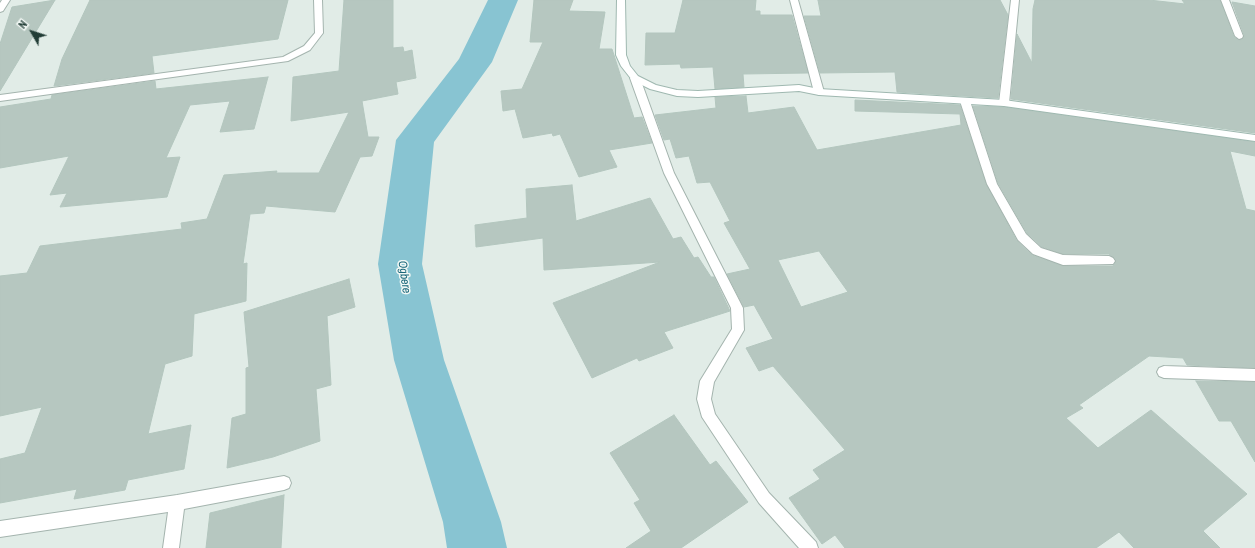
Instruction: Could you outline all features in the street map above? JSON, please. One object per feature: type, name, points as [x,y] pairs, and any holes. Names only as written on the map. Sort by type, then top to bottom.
[{"type":"street","points":[[0,9],[8,0]]},
{"type":"street","points":[[0,98],[285,59],[307,48],[319,33],[318,0]]},
{"type":"street","points":[[621,0],[620,55],[635,78],[669,173],[737,308],[738,330],[708,381],[704,399],[710,417],[764,498],[810,548]]},
{"type":"street","points":[[794,0],[819,92]]},
{"type":"street","points":[[1004,103],[1015,0]]},
{"type":"street","points":[[1225,0],[1239,36]]},
{"type":"street","points":[[635,78],[653,87],[677,93],[698,94],[799,88],[819,92],[1004,103],[1255,138]]},
{"type":"street","points":[[965,101],[992,184],[1022,237],[1037,252],[1063,260],[1109,261]]},
{"type":"street","points":[[1164,372],[1255,375]]},
{"type":"street","points":[[0,529],[177,503],[284,483]]},
{"type":"street","points":[[171,548],[177,503]]},
{"type":"building","points":[[55,0],[0,91],[0,44],[12,7]]},
{"type":"building","points":[[90,0],[288,0],[278,39],[152,56],[154,73],[54,86],[62,59]]},
{"type":"building","points":[[344,0],[393,0],[393,48],[403,47],[404,52],[412,50],[416,78],[396,82],[398,94],[362,101],[368,137],[379,137],[372,156],[360,157],[335,212],[266,206],[264,213],[250,214],[243,264],[247,263],[246,301],[194,314],[192,356],[165,364],[148,434],[191,425],[184,469],[128,480],[125,490],[74,499],[77,489],[0,503],[0,459],[25,453],[42,407],[0,416],[0,276],[27,273],[40,246],[182,229],[181,223],[207,219],[224,175],[277,171],[276,173],[319,173],[349,112],[291,121],[293,77],[339,71]]},
{"type":"building","points":[[534,0],[573,0],[569,11],[605,12],[599,49],[612,49],[634,118],[642,117],[652,143],[609,150],[617,167],[579,177],[560,134],[553,136],[552,133],[523,138],[515,109],[503,111],[501,91],[522,89],[543,42],[530,42]]},
{"type":"building","points":[[683,0],[756,0],[755,11],[760,11],[760,15],[792,15],[808,73],[743,74],[744,87],[715,89],[713,67],[681,68],[680,64],[645,65],[646,33],[675,33]]},
{"type":"building","points":[[818,0],[1000,0],[1008,15],[998,98],[897,92],[895,72],[820,73],[804,16],[821,16]]},
{"type":"building","points":[[1035,0],[1149,0],[1185,4],[1182,0],[1220,0],[1234,37],[1239,40],[1243,39],[1244,35],[1232,2],[1255,6],[1255,133],[1011,99],[1017,34],[1032,63],[1033,9]]},
{"type":"building","points":[[268,77],[254,129],[220,132],[230,101],[190,105],[166,158],[180,157],[167,197],[60,207],[67,193],[50,195],[69,156],[0,168],[0,107],[51,99],[52,95],[155,81],[156,89]]},
{"type":"building","points":[[746,96],[748,113],[794,107],[817,150],[961,125],[960,114],[855,111],[855,100],[960,105],[986,184],[1017,241],[1032,255],[1063,266],[1113,266],[1116,260],[1109,254],[1063,254],[1042,247],[1027,233],[998,183],[973,106],[1004,107],[1255,142],[1255,156],[1230,151],[1246,209],[1255,211],[1255,368],[1187,365],[1183,358],[1149,356],[1079,405],[1083,408],[1066,418],[1098,448],[1151,410],[1247,494],[1203,531],[1220,548],[1134,548],[1119,532],[1096,548],[845,548],[835,535],[822,544],[789,498],[820,479],[813,470],[845,450],[773,366],[759,371],[746,348],[773,339],[754,305],[744,307],[727,274],[750,269],[724,223],[730,221],[710,182],[697,183],[689,156],[676,158],[670,139],[664,140],[655,115],[716,108],[715,97]],"holes":[[[819,251],[848,292],[801,307],[778,260]]]},
{"type":"building","points":[[572,185],[576,221],[650,198],[673,239],[681,237],[694,258],[698,257],[711,277],[714,277],[730,311],[664,332],[673,348],[639,361],[637,358],[592,378],[553,303],[660,262],[544,270],[543,238],[476,247],[475,225],[527,218],[526,189]]},
{"type":"building","points":[[349,279],[355,307],[327,316],[331,385],[316,389],[320,441],[273,457],[227,468],[232,418],[246,414],[246,368],[249,367],[244,312]]},
{"type":"building","points":[[1196,381],[1255,382],[1255,462],[1231,421],[1219,421]]},
{"type":"building","points":[[674,415],[710,465],[716,461],[748,502],[681,548],[626,548],[651,531],[634,503],[640,500],[610,453]]},
{"type":"building","points":[[284,495],[281,548],[206,548],[210,513]]},
{"type":"waterway","name":"Ogbere","points":[[477,548],[472,522],[419,360],[400,264],[415,140],[475,62],[503,0]]}]
